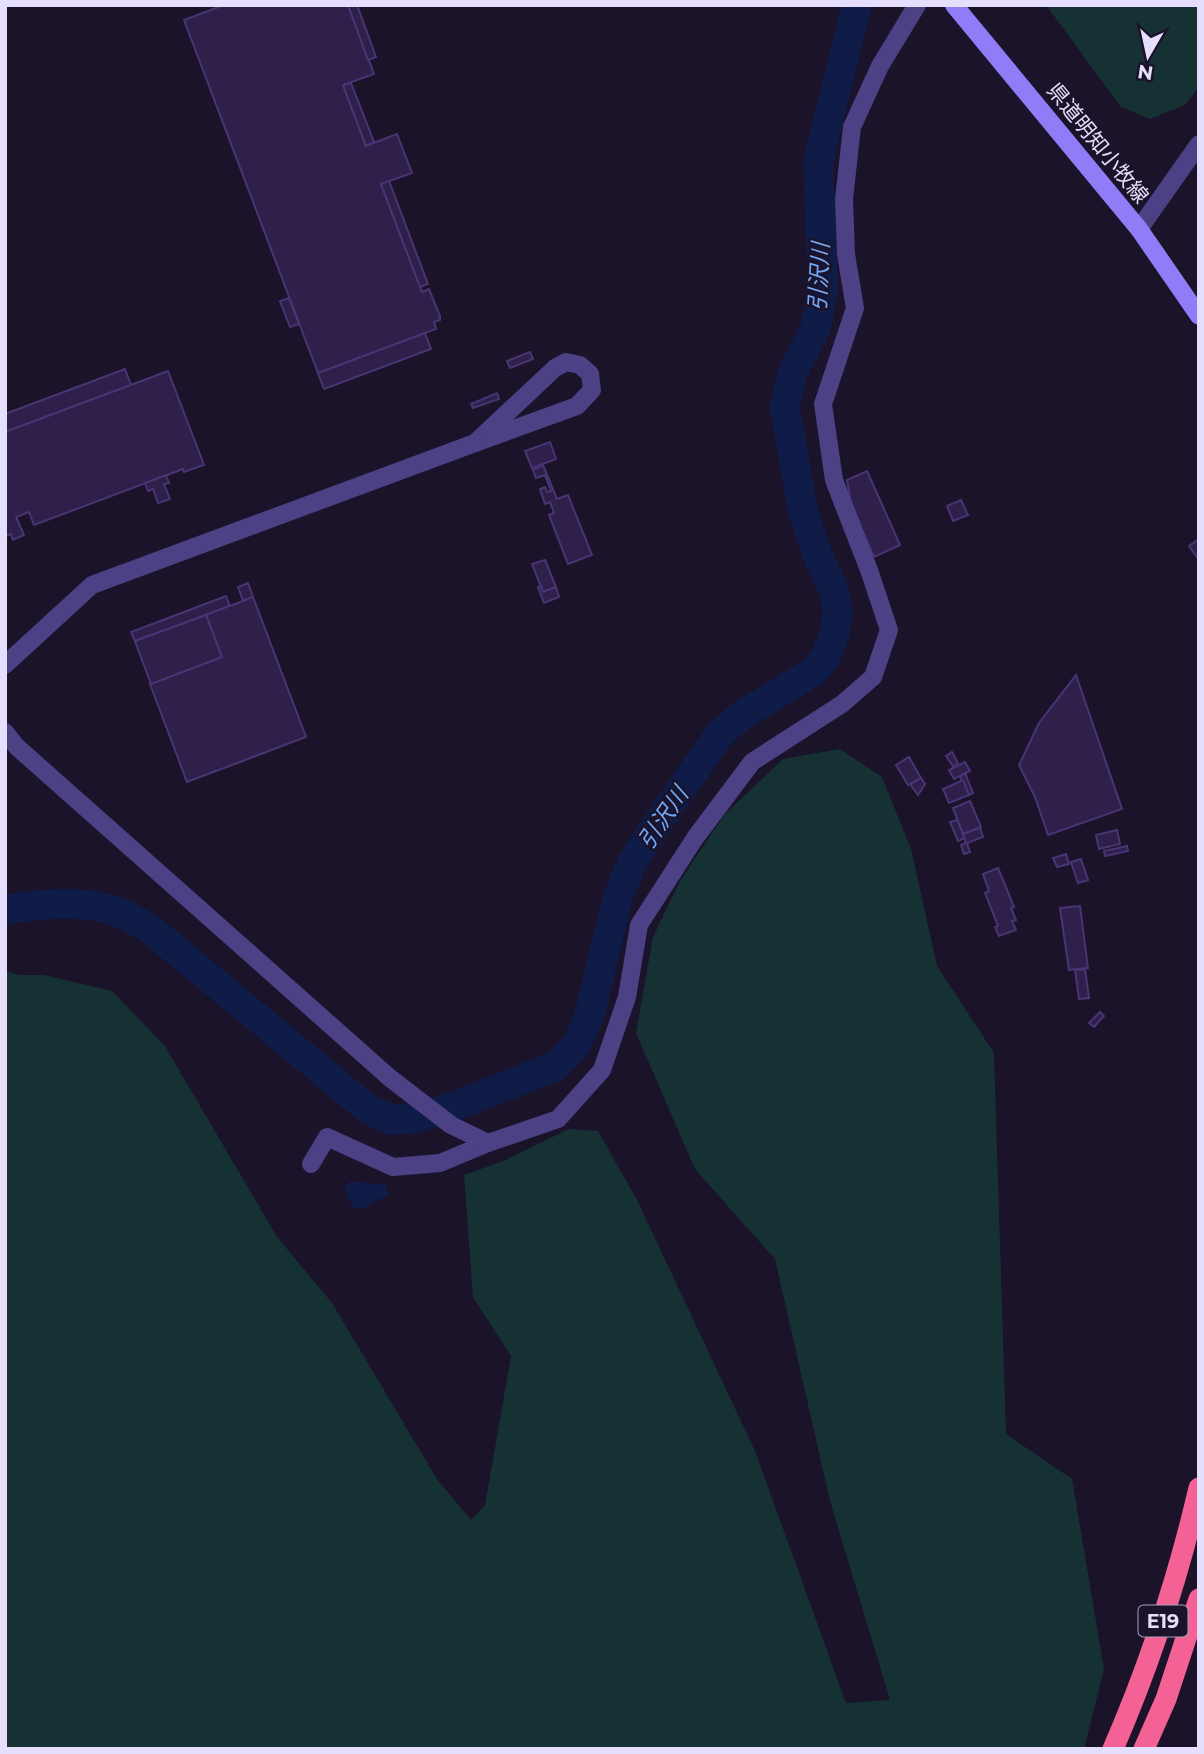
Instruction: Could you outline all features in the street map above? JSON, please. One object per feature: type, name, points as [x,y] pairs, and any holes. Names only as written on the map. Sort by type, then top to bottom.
[{"type":"highway","name":"E19","points":[[1113,1749],[1140,1688],[1167,1608],[1199,1488]]},
{"type":"highway","name":"E19","points":[[1144,1749],[1166,1699],[1199,1599]]},
{"type":"main road","name":"県道明知小牧線","points":[[954,5],[1139,229],[1199,316]]},
{"type":"street","points":[[311,1164],[327,1137],[393,1167],[440,1163],[558,1119],[602,1070],[626,997],[639,925],[695,838],[752,762],[842,704],[873,677],[889,630],[834,480],[822,404],[855,308],[846,254],[844,199],[852,128],[880,66],[917,5]]},
{"type":"street","points":[[1139,229],[1199,144]]},
{"type":"street","points":[[5,665],[92,585],[576,406],[592,390],[590,374],[580,365],[566,362],[555,368],[475,443]]},
{"type":"street","points":[[5,732],[17,747],[390,1078],[451,1125],[488,1143]]},
{"type":"green space","points":[[1046,5],[1199,5],[1199,87],[1185,105],[1150,119],[1121,107]]},
{"type":"green space","points":[[840,749],[882,777],[911,849],[937,966],[994,1053],[1006,1434],[1072,1479],[1104,1669],[1084,1749],[5,1749],[5,971],[20,975],[44,975],[112,991],[165,1046],[277,1237],[332,1303],[437,1479],[471,1520],[485,1505],[511,1356],[473,1297],[464,1175],[503,1161],[569,1129],[598,1131],[637,1200],[755,1451],[846,1703],[890,1700],[830,1501],[775,1259],[695,1169],[636,1033],[653,937],[680,881],[724,815],[783,759]]},
{"type":"water","points":[[350,1181],[386,1185],[388,1195],[364,1208],[353,1208],[344,1189]]},
{"type":"building","points":[[224,5],[348,5],[374,74],[343,85],[366,146],[397,134],[412,173],[381,184],[422,292],[429,289],[440,316],[440,320],[434,322],[436,329],[318,373],[184,20]]},
{"type":"building","points":[[348,5],[357,5],[376,57],[368,60]]},
{"type":"building","points":[[351,83],[374,142],[366,146],[343,85]]},
{"type":"building","points":[[389,181],[428,284],[420,287],[381,184]]},
{"type":"building","points":[[289,298],[299,324],[290,327],[280,301]]},
{"type":"building","points":[[425,333],[431,349],[324,389],[318,373]]},
{"type":"building","points":[[530,352],[533,359],[510,368],[507,361]]},
{"type":"building","points":[[125,369],[131,385],[5,432],[5,414]]},
{"type":"building","points":[[168,371],[204,465],[184,472],[183,469],[34,525],[29,512],[16,517],[24,535],[13,540],[11,534],[5,536],[5,432]]},
{"type":"building","points":[[497,393],[499,399],[473,408],[471,404]]},
{"type":"building","points":[[550,442],[556,459],[532,468],[525,451]]},
{"type":"building","points":[[543,465],[557,499],[568,495],[592,555],[568,564],[549,515],[554,513],[550,502],[545,504],[540,489],[545,487],[547,492],[551,491],[545,475],[536,478],[533,470]]},
{"type":"building","points":[[867,471],[900,545],[874,557],[851,505],[847,480]]},
{"type":"building","points":[[166,475],[169,483],[164,484],[170,499],[158,503],[153,489],[148,491],[145,483]]},
{"type":"building","points":[[961,500],[968,515],[953,521],[947,506]]},
{"type":"building","points":[[1199,539],[1199,560],[1189,546]]},
{"type":"building","points":[[545,560],[556,587],[543,592],[532,564]]},
{"type":"building","points":[[248,583],[253,597],[243,601],[238,587]]},
{"type":"building","points":[[541,586],[543,592],[556,587],[559,597],[544,603],[538,587]]},
{"type":"building","points":[[226,596],[230,606],[135,641],[131,632]]},
{"type":"building","points":[[253,597],[306,737],[187,782],[150,684],[222,657],[206,615]]},
{"type":"building","points":[[206,615],[222,657],[151,684],[135,641]]},
{"type":"building","points":[[1076,675],[1122,809],[1048,835],[1035,797],[1019,765],[1039,723]]},
{"type":"building","points":[[952,752],[958,763],[953,766],[946,756]]},
{"type":"building","points":[[909,757],[921,778],[908,785],[896,765]]},
{"type":"building","points":[[965,762],[970,771],[954,779],[949,770]]},
{"type":"building","points":[[965,773],[973,793],[969,795],[960,777]]},
{"type":"building","points":[[921,778],[925,784],[918,795],[910,784]]},
{"type":"building","points":[[963,780],[969,795],[949,803],[943,789]]},
{"type":"building","points":[[970,801],[981,827],[963,834],[953,808]]},
{"type":"building","points":[[957,820],[965,838],[958,841],[950,822]]},
{"type":"building","points":[[980,828],[983,837],[967,843],[970,852],[964,854],[961,845],[966,843],[963,834]]},
{"type":"building","points":[[1117,830],[1120,844],[1099,849],[1096,835]]},
{"type":"building","points":[[1127,846],[1128,851],[1105,856],[1104,851]]},
{"type":"building","points":[[1066,854],[1069,864],[1057,867],[1053,858]]},
{"type":"building","points":[[1081,859],[1088,880],[1078,883],[1071,862]]},
{"type":"building","points":[[998,868],[1014,907],[1011,908],[1016,920],[1012,921],[1016,930],[999,936],[995,927],[998,926],[985,893],[989,891],[983,874]]},
{"type":"building","points":[[1080,906],[1088,968],[1069,970],[1060,908]]},
{"type":"building","points":[[1085,969],[1089,998],[1079,999],[1075,970]]},
{"type":"building","points":[[1100,1012],[1104,1016],[1094,1027],[1089,1023]]},
{"type":"waterway","name":"引沢川","points":[[5,910],[44,905],[96,906],[114,910],[149,928],[368,1109],[392,1120],[414,1118],[450,1108],[556,1066],[576,1045],[589,1017],[618,897],[632,863],[719,735],[742,715],[813,672],[825,658],[834,636],[838,613],[833,588],[818,556],[803,512],[785,407],[792,374],[816,327],[823,289],[818,162],[857,5]]}]
